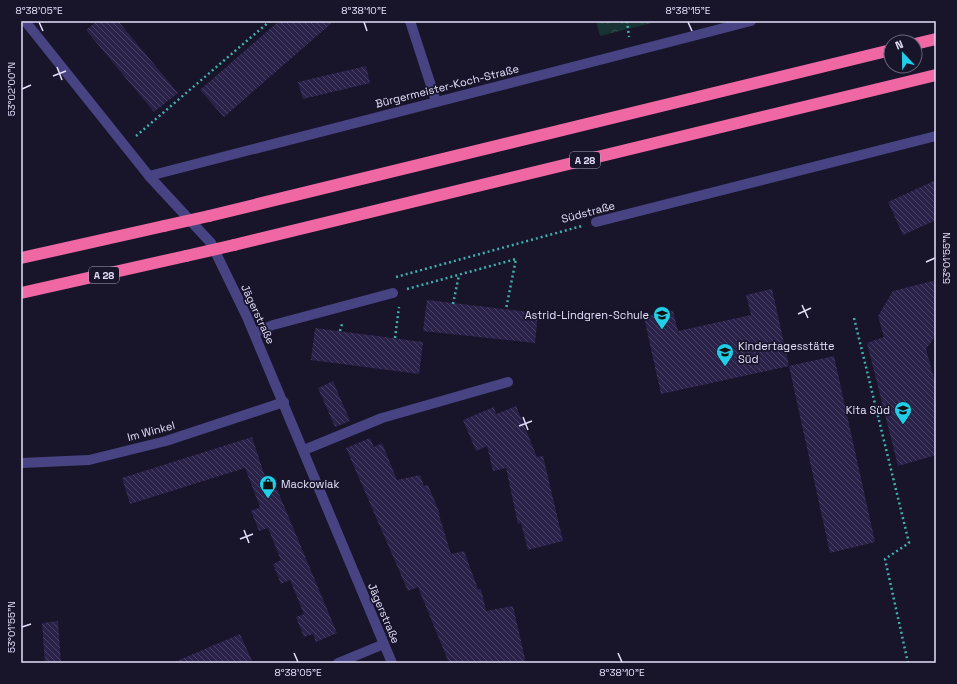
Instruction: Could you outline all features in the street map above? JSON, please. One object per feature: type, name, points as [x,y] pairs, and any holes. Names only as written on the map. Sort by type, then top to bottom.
[{"type":"highway","points":[[923,42],[936,39]]},
{"type":"highway","points":[[21,258],[209,216],[883,52]]},
{"type":"highway","name":"A 28","points":[[21,293],[234,245],[936,75]]},
{"type":"street","name":"Jägerstraße","points":[[25,21],[149,176],[211,244],[254,333],[284,402],[392,663]]},
{"type":"street","points":[[410,21],[436,101]]},
{"type":"street","name":"Bürgermeister-Koch-Straße","points":[[149,176],[748,21]]},
{"type":"street","name":"Südstraße","points":[[596,222],[936,136]]},
{"type":"street","points":[[254,333],[273,325],[397,292]]},
{"type":"street","points":[[304,450],[382,418],[508,382]]},
{"type":"street","name":"Im Winkel","points":[[21,463],[89,460],[166,441],[284,402]]},
{"type":"street","points":[[338,663],[384,644]]},
{"type":"path","points":[[125,146],[270,21]]},
{"type":"path","name":"Südstraße","points":[[388,279],[596,222]]},
{"type":"path","points":[[395,338],[397,292],[516,259],[506,309]]},
{"type":"path","points":[[453,304],[459,275]]},
{"type":"path","points":[[854,318],[908,543],[885,559],[908,663]]},
{"type":"green space","points":[[596,21],[660,21],[600,36]]},
{"type":"building","points":[[97,21],[118,21],[178,93],[154,112],[86,30]]},
{"type":"building","points":[[279,21],[334,21],[224,117],[200,90]]},
{"type":"building","points":[[366,66],[370,83],[303,99],[298,82]]},
{"type":"building","points":[[936,180],[936,220],[903,235],[888,202]]},
{"type":"building","points":[[936,280],[936,335],[926,349],[936,386],[936,455],[898,466],[867,343],[884,337],[878,316],[893,291]]},
{"type":"building","points":[[772,289],[789,366],[661,394],[644,317],[673,311],[678,331],[751,315],[746,295]]},
{"type":"building","points":[[427,300],[538,313],[535,343],[423,331]]},
{"type":"building","points":[[315,328],[423,342],[419,374],[311,360]]},
{"type":"building","points":[[834,356],[875,542],[830,553],[789,366]]},
{"type":"building","points":[[333,381],[350,421],[335,427],[318,388]]},
{"type":"building","points":[[516,406],[537,457],[543,456],[563,541],[528,550],[521,523],[518,524],[506,468],[493,471],[487,446],[476,451],[463,420],[494,407],[496,414]]},
{"type":"building","points":[[252,437],[270,492],[277,489],[337,633],[316,642],[313,634],[304,637],[296,617],[304,614],[290,580],[281,584],[273,564],[281,560],[268,528],[259,531],[251,511],[260,507],[245,468],[130,504],[122,478]]},
{"type":"building","points":[[370,438],[374,447],[382,443],[397,480],[420,475],[424,486],[428,485],[440,514],[439,515],[451,554],[464,551],[478,589],[481,589],[486,611],[513,606],[526,663],[449,663],[418,587],[408,591],[346,448]]},
{"type":"building","points":[[58,621],[61,663],[45,663],[42,623]]},
{"type":"building","points":[[240,634],[253,663],[172,663]]},
{"type":"place","name":"Astrid-Lindgren-Schule","points":[[662,330]]},
{"type":"place","name":"Kindertagesstätte Süd","points":[[725,367]]},
{"type":"place","name":"Kita Süd","points":[[903,425]]},
{"type":"place","name":"Mackowiak","points":[[268,499]]}]
